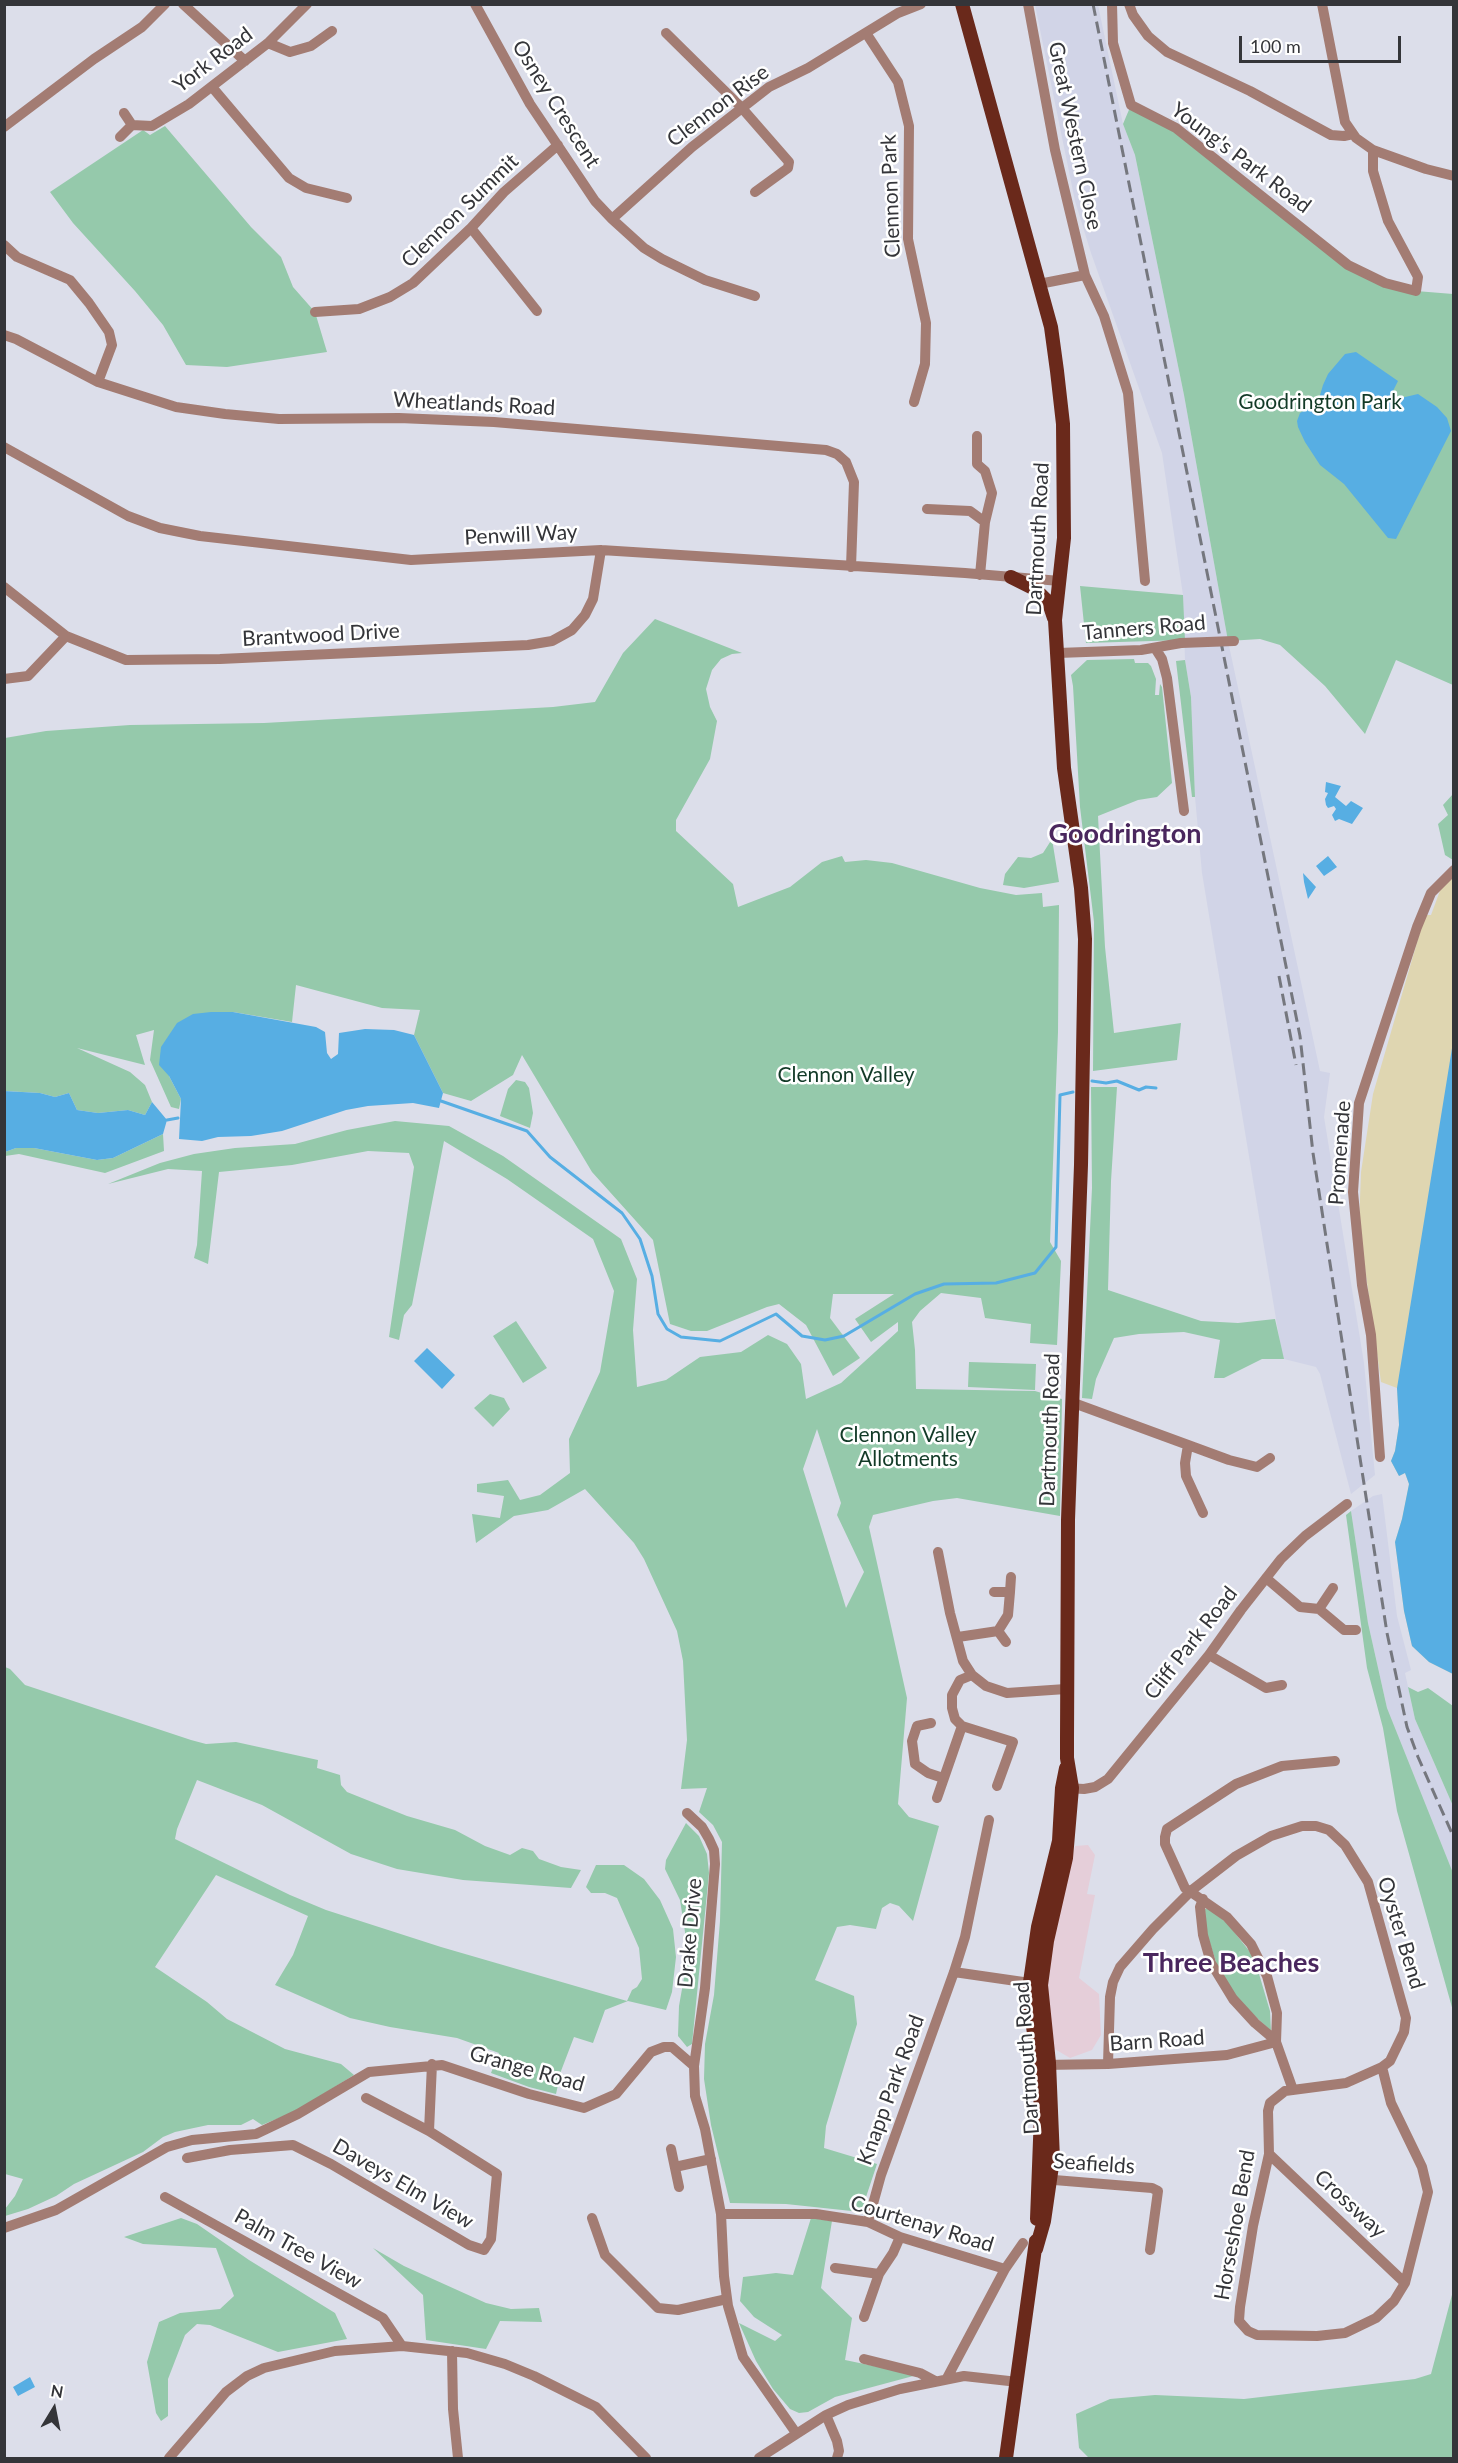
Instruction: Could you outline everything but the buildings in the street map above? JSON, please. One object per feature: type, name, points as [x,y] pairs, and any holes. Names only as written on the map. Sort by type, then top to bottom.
[{"type":"main road","name":"Dartmouth Road","points":[[962,4],[1051,327],[1063,424],[1064,538],[1055,620],[1064,768],[1081,888],[1085,939],[1082,1103],[1071,1402],[1066,1689],[1066,1858],[1030,2007],[1044,2065],[1041,2158],[1045,2180],[1030,2246],[1018,2382],[1006,2458]]},
{"type":"main road","points":[[1011,577],[1035,589],[1049,603],[1055,620]]},
{"type":"street","points":[[4,127],[94,59],[142,27],[165,4]]},
{"type":"street","points":[[183,4],[244,61]]},
{"type":"street","name":"York Road","points":[[132,124],[152,126],[189,104],[268,43],[307,4]]},
{"type":"street","name":"Osney Crescent","points":[[475,4],[530,104],[595,201],[612,219],[644,248],[662,259],[705,280],[755,296]]},
{"type":"street","name":"Clennon Rise","points":[[612,219],[741,107],[769,87],[808,68],[898,13],[921,4]]},
{"type":"street","name":"Great Western Close","points":[[1028,4],[1055,150],[1085,275],[1104,316],[1128,393],[1145,581]]},
{"type":"street","name":"Young's Park Road","points":[[1112,4],[1113,43],[1131,105],[1176,128],[1348,265],[1385,283],[1416,291],[1418,277],[1388,221],[1373,171],[1373,150]]},
{"type":"street","points":[[1129,4],[1133,15],[1149,36],[1167,52],[1250,91],[1331,135],[1353,134]]},
{"type":"street","points":[[1322,4],[1340,103],[1345,122],[1353,134],[1373,150],[1426,169],[1454,176]]},
{"type":"street","points":[[268,43],[290,52],[311,46],[332,32]]},
{"type":"street","points":[[666,33],[741,107],[789,162],[788,168],[755,192]]},
{"type":"street","name":"Clennon Park","points":[[866,33],[898,82],[909,126],[908,240],[926,323],[925,364],[914,402]]},
{"type":"street","points":[[212,87],[289,178],[306,188],[347,198]]},
{"type":"street","points":[[120,137],[132,124],[124,113]]},
{"type":"street","name":"Clennon Summit","points":[[315,312],[359,309],[390,297],[413,284],[471,228],[504,192],[558,145]]},
{"type":"street","points":[[471,228],[537,311]]},
{"type":"street","points":[[4,245],[17,257],[70,280],[109,332],[112,345],[98,382]]},
{"type":"street","points":[[1039,284],[1085,275]]},
{"type":"street","name":"Wheatlands Road","points":[[4,335],[98,382],[176,407],[225,414],[279,419],[399,418],[494,423],[826,450],[837,453],[846,462],[854,482],[851,567]]},
{"type":"street","points":[[977,436],[976,464],[986,471],[992,493],[985,522],[980,575]]},
{"type":"street","name":"Penwill Way","points":[[4,447],[128,516],[160,528],[190,535],[411,560],[601,550],[1060,581]]},
{"type":"street","points":[[927,509],[970,511],[985,522]]},
{"type":"street","name":"Brantwood Drive","points":[[4,587],[66,636],[126,660],[163,661],[528,645],[552,641],[572,630],[585,615],[592,599],[601,550]]},
{"type":"street","points":[[4,679],[28,675],[66,636]]},
{"type":"street","name":"Tanners Road","points":[[1058,654],[1155,648],[1181,643],[1234,641]]},
{"type":"street","points":[[1155,648],[1162,659],[1167,678],[1184,811]]},
{"type":"street","name":"Promenade","points":[[1380,1457],[1371,1335],[1362,1285],[1353,1192],[1359,1103],[1431,893],[1454,870]]},
{"type":"street","points":[[1071,1402],[1188,1445],[1257,1467],[1270,1458]]},
{"type":"street","points":[[1188,1445],[1185,1463],[1186,1476],[1203,1513]]},
{"type":"street","name":"Cliff Park Road","points":[[1067,1788],[1095,1787],[1108,1779],[1209,1655],[1266,1578],[1305,1536],[1347,1504]]},
{"type":"street","points":[[938,1552],[950,1613],[963,1661],[972,1675],[986,1686],[1007,1693],[1066,1689]]},
{"type":"street","points":[[958,1637],[998,1631],[1008,1615],[1011,1577]]},
{"type":"street","points":[[1266,1578],[1300,1607],[1318,1609],[1344,1630],[1356,1630]]},
{"type":"street","points":[[1318,1609],[1333,1588]]},
{"type":"street","points":[[994,1592],[1010,1592]]},
{"type":"street","points":[[998,1631],[1006,1642]]},
{"type":"street","points":[[1209,1655],[1266,1688],[1282,1685]]},
{"type":"street","points":[[972,1675],[960,1680],[952,1695],[952,1708],[956,1719],[962,1726],[1013,1742],[997,1786]]},
{"type":"street","points":[[931,1723],[917,1726],[912,1741],[915,1764],[928,1773],[943,1778]]},
{"type":"street","points":[[937,1798],[962,1726]]},
{"type":"street","points":[[1335,1761],[1282,1766],[1236,1784],[1167,1829],[1165,1844],[1185,1888],[1192,1890],[1227,1917],[1251,1944],[1267,1976],[1277,2013],[1275,2041],[1293,2090],[1346,2083],[1382,2067]]},
{"type":"street","name":"Drake Drive","points":[[687,1813],[702,1827],[709,1839],[714,1850],[715,1864],[705,1988],[694,2066]]},
{"type":"street","name":"Knapp Park Road","points":[[868,2222],[881,2175],[954,1972],[964,1937],[989,1820]]},
{"type":"street","name":"Oyster Bend","points":[[1108,2064],[1110,1997],[1113,1982],[1120,1967],[1153,1929],[1192,1890],[1236,1856],[1271,1836],[1302,1826],[1316,1826],[1329,1830],[1345,1845],[1368,1882],[1406,2018],[1404,2032],[1390,2061],[1382,2067]]},
{"type":"street","points":[[1203,1899],[1200,1906],[1203,1935],[1211,1963],[1233,1999],[1275,2041]]},
{"type":"street","points":[[954,1972],[1035,1983]]},
{"type":"street","name":"Barn Road","points":[[1044,2065],[1108,2064],[1227,2055],[1275,2041]]},
{"type":"street","name":"Grange Road","points":[[4,2228],[56,2210],[167,2147],[192,2140],[256,2134],[298,2114],[369,2072],[432,2064],[442,2065],[529,2094],[584,2108],[616,2094],[651,2052],[664,2047],[672,2047],[694,2066]]},
{"type":"street","points":[[366,2098],[429,2131],[432,2064]]},
{"type":"street","points":[[694,2066],[695,2097],[705,2129],[720,2214],[727,2299],[743,2357],[796,2433]]},
{"type":"street","name":"Horseshoe Bend","points":[[1293,2090],[1285,2091],[1270,2103],[1268,2111],[1269,2154],[1253,2226],[1239,2321],[1248,2331],[1257,2335],[1317,2336],[1345,2333],[1376,2318],[1394,2301],[1405,2283],[1428,2192],[1422,2168],[1391,2103],[1382,2067]]},
{"type":"street","name":"Daveys Elm View","points":[[187,2158],[230,2150],[293,2145],[331,2164],[469,2245],[484,2250],[491,2239],[497,2174],[429,2131]]},
{"type":"street","points":[[671,2149],[679,2187]]},
{"type":"street","name":"Crossway","points":[[1269,2154],[1405,2283]]},
{"type":"street","points":[[675,2167],[711,2159]]},
{"type":"street","name":"Seafields","points":[[1045,2180],[1152,2188],[1158,2191],[1150,2250]]},
{"type":"street","name":"Palm Tree View","points":[[165,2197],[383,2318],[402,2346]]},
{"type":"street","name":"Courtenay Road","points":[[720,2214],[816,2214],[868,2222],[900,2237],[1005,2269]]},
{"type":"street","points":[[592,2218],[605,2255],[658,2308],[678,2310],[727,2299]]},
{"type":"street","points":[[864,2317],[879,2274],[893,2253],[900,2237]]},
{"type":"street","points":[[941,2380],[1005,2269],[1030,2246]]},
{"type":"street","points":[[835,2268],[879,2274]]},
{"type":"street","points":[[169,2458],[226,2392],[255,2372],[285,2362],[335,2352],[402,2346],[452,2351],[505,2364],[569,2392],[596,2407],[646,2458]]},
{"type":"street","points":[[452,2351],[453,2409],[458,2458]]},
{"type":"street","points":[[864,2359],[941,2380]]},
{"type":"street","points":[[759,2458],[826,2415],[867,2399],[941,2380],[980,2376],[1018,2382]]},
{"type":"street","points":[[826,2415],[837,2441],[839,2451],[837,2458]]},
{"type":"shaded area","points":[[1035,5],[1098,5],[1123,124],[1135,155],[1184,395],[1228,641],[1320,1071],[1330,1073],[1324,1117],[1364,1363],[1375,1475],[1351,1494],[1320,1374],[1316,1367],[1284,1359],[1281,1349],[1202,873],[1195,797],[1191,697],[1185,660],[1183,595],[1162,453],[1091,253],[1075,201]]},
{"type":"shaded area","points":[[1382,1494],[1397,1616],[1411,1670],[1405,1673],[1415,1719],[1453,1806],[1453,1873],[1387,1708],[1368,1623],[1351,1511],[1373,1496]]},
{"type":"shaded area","points":[[1088,1845],[1095,1855],[1087,1894],[1095,1895],[1079,1978],[1099,1994],[1101,2035],[1092,2050],[1070,2058],[1053,2048],[1047,1989],[1056,1923],[1075,1846]]},
{"type":"green space","name":"Goodrington Park","points":[[1131,105],[1176,128],[1349,265],[1416,291],[1453,294],[1453,685],[1396,660],[1365,734],[1325,686],[1280,645],[1260,639],[1228,641],[1184,395],[1135,155],[1123,124]]},
{"type":"green space","points":[[165,126],[251,227],[281,257],[293,287],[315,312],[327,352],[227,367],[186,365],[163,325],[73,223],[50,192],[143,130],[150,135]]},
{"type":"green space","points":[[1080,586],[1183,595],[1185,640],[1086,643]]},
{"type":"green space","points":[[655,619],[742,653],[721,659],[712,670],[706,689],[710,707],[717,721],[710,759],[676,820],[676,831],[733,884],[738,907],[790,887],[822,862],[842,856],[845,862],[866,860],[892,863],[980,888],[1016,895],[1042,893],[1043,907],[1059,905],[1058,1032],[1050,1242],[1061,1261],[1057,1345],[1030,1343],[1031,1324],[985,1318],[981,1298],[941,1293],[920,1311],[912,1322],[916,1389],[1035,1391],[1062,1399],[1060,1516],[957,1498],[933,1501],[873,1515],[869,1527],[907,1698],[898,1804],[909,1817],[939,1826],[913,1921],[899,1906],[890,1903],[882,1908],[876,1929],[850,1925],[837,1927],[815,1980],[854,1996],[857,2024],[826,2126],[824,2148],[877,2164],[861,2212],[786,2204],[730,2203],[711,2125],[704,2079],[705,2044],[714,1995],[720,1921],[722,1842],[713,1825],[699,1812],[707,1788],[681,1789],[687,1740],[683,1661],[677,1631],[644,1559],[634,1543],[585,1489],[548,1510],[514,1516],[476,1543],[472,1514],[500,1518],[504,1496],[477,1492],[477,1484],[508,1480],[520,1500],[540,1495],[570,1473],[569,1439],[600,1372],[614,1291],[593,1239],[507,1179],[444,1141],[412,1305],[404,1315],[399,1340],[389,1337],[414,1167],[409,1153],[368,1151],[292,1165],[219,1172],[208,1264],[194,1258],[202,1171],[168,1169],[108,1184],[160,1163],[194,1154],[235,1148],[295,1144],[347,1130],[395,1121],[449,1126],[503,1156],[621,1239],[637,1279],[633,1330],[637,1387],[666,1380],[700,1357],[741,1352],[768,1335],[787,1344],[801,1364],[806,1399],[841,1383],[898,1331],[898,1322],[871,1342],[855,1319],[894,1294],[833,1294],[830,1318],[860,1358],[833,1376],[806,1325],[779,1304],[707,1331],[691,1331],[670,1324],[653,1240],[592,1172],[522,1055],[513,1075],[471,1101],[443,1093],[414,1035],[420,1010],[382,1008],[296,985],[292,1022],[233,1012],[211,1012],[169,1076],[181,1099],[179,1109],[171,1107],[150,1060],[154,1030],[136,1035],[145,1065],[77,1048],[130,1072],[145,1085],[152,1102],[145,1115],[128,1110],[98,1113],[77,1110],[69,1093],[55,1097],[40,1093],[5,1091],[5,738],[46,731],[130,725],[264,723],[553,707],[595,702],[623,653]],"holes":[[[817,1429],[841,1503],[837,1515],[864,1572],[846,1608],[803,1469]]]},
{"type":"green space","points":[[1134,659],[1135,663],[1148,663],[1151,666],[1156,679],[1155,695],[1159,695],[1160,684],[1162,687],[1172,783],[1157,797],[1138,800],[1098,816],[1105,947],[1114,1033],[1181,1023],[1177,1060],[1093,1071],[1094,922],[1080,807],[1071,675],[1087,660]]},
{"type":"green space","points":[[1185,660],[1191,697],[1195,797],[1192,797],[1176,661]]},
{"type":"green space","points":[[1453,794],[1453,860],[1445,855],[1438,824],[1448,815],[1443,805]]},
{"type":"green space","points":[[1052,839],[1059,882],[1024,888],[1003,885],[1005,874],[1018,857],[1031,858],[1043,853]]},
{"type":"green space","points":[[516,1080],[525,1082],[529,1088],[533,1113],[530,1128],[500,1116],[508,1089]]},
{"type":"green space","points":[[1091,1087],[1117,1087],[1111,1181],[1108,1290],[1201,1321],[1238,1323],[1275,1319],[1284,1359],[1262,1359],[1224,1378],[1214,1378],[1220,1340],[1184,1332],[1139,1334],[1114,1338],[1096,1379],[1092,1399],[1082,1398],[1092,1188]]},
{"type":"green space","points":[[163,1134],[164,1151],[105,1173],[19,1154],[5,1156],[5,1152],[16,1148],[34,1148],[97,1160],[113,1158]]},
{"type":"green space","points":[[516,1321],[547,1368],[523,1383],[493,1336]]},
{"type":"green space","points":[[969,1362],[1036,1364],[1035,1390],[968,1387]]},
{"type":"green space","points":[[490,1394],[504,1398],[510,1409],[493,1427],[474,1408]]},
{"type":"green space","points":[[1351,1511],[1368,1623],[1387,1708],[1453,1873],[1453,2011],[1397,1811],[1383,1728],[1367,1668],[1346,1515]]},
{"type":"green space","points":[[5,1667],[10,1669],[25,1685],[191,1740],[206,1744],[236,1742],[318,1760],[317,1768],[340,1775],[341,1785],[347,1792],[407,1816],[455,1830],[485,1846],[510,1855],[522,1848],[533,1851],[539,1859],[561,1867],[581,1870],[571,1888],[463,1880],[397,1869],[351,1854],[262,1805],[197,1780],[175,1839],[326,1910],[441,1947],[627,2001],[632,1990],[642,1979],[639,1948],[617,1898],[605,1893],[591,1893],[586,1887],[596,1865],[624,1865],[644,1879],[660,1900],[673,1929],[676,1957],[672,1992],[666,2010],[628,2001],[605,2010],[593,2043],[574,2037],[561,2071],[556,2094],[529,2087],[491,2073],[499,2053],[457,2038],[350,2018],[275,1985],[293,1955],[308,1916],[216,1875],[155,1967],[207,2002],[227,2019],[285,2049],[341,2064],[354,2075],[296,2111],[262,2125],[253,2119],[241,2125],[208,2125],[175,2132],[163,2137],[143,2152],[74,2184],[56,2196],[28,2209],[5,2216],[5,2209],[15,2196],[23,2179],[5,2174]]},
{"type":"green space","points":[[1408,1687],[1418,1692],[1428,1688],[1453,1706],[1453,1806],[1415,1719]]},
{"type":"green space","points":[[686,1823],[699,1836],[707,1854],[709,1873],[692,2044],[687,2047],[678,2036],[679,2006],[685,1972],[685,1932],[680,1900],[665,1869],[666,1860]]},
{"type":"green space","points":[[1208,1908],[1227,1923],[1254,1957],[1270,2011],[1271,2031],[1239,2001],[1217,1965],[1206,1931],[1205,1909]]},
{"type":"green space","points":[[181,2218],[197,2224],[249,2260],[335,2313],[347,2339],[278,2352],[210,2325],[197,2324],[185,2335],[168,2379],[168,2416],[161,2421],[156,2413],[147,2362],[159,2322],[180,2313],[220,2309],[234,2296],[216,2248],[143,2244],[124,2237]]},
{"type":"green space","points":[[811,2218],[832,2221],[821,2288],[852,2318],[845,2360],[917,2375],[835,2397],[808,2412],[799,2413],[790,2409],[773,2389],[756,2361],[739,2323],[775,2341],[782,2335],[754,2317],[740,2301],[743,2277],[776,2273],[793,2275]]},
{"type":"green space","points":[[373,2248],[404,2266],[486,2303],[511,2309],[539,2308],[542,2322],[500,2321],[486,2349],[426,2340],[423,2295]]},
{"type":"green space","points":[[1453,2291],[1453,2458],[1089,2458],[1079,2448],[1076,2414],[1110,2399],[1155,2395],[1244,2399],[1415,2379],[1431,2374]]},
{"type":"sand","points":[[1453,876],[1453,1674],[1429,1662],[1412,1646],[1404,1611],[1395,1542],[1409,1484],[1405,1473],[1399,1476],[1391,1461],[1399,1425],[1397,1388],[1381,1382],[1359,1226],[1361,1172],[1373,1094],[1425,915],[1431,915],[1441,888]]},
{"type":"water","points":[[1356,352],[1398,381],[1388,401],[1418,394],[1437,407],[1447,418],[1451,431],[1396,539],[1388,538],[1344,484],[1320,465],[1298,427],[1297,421],[1300,413],[1318,402],[1328,374],[1345,354]]},
{"type":"water","points":[[1326,782],[1341,786],[1335,797],[1346,806],[1351,801],[1363,808],[1352,824],[1339,819],[1335,821],[1332,815],[1336,809],[1334,806],[1328,808],[1326,805],[1325,799],[1328,793],[1325,792]]},
{"type":"water","points":[[1328,856],[1337,867],[1324,876],[1316,866]]},
{"type":"water","points":[[1303,873],[1316,887],[1308,899],[1304,882]]},
{"type":"water","points":[[233,1012],[316,1027],[325,1032],[327,1053],[331,1059],[338,1054],[339,1033],[365,1029],[394,1030],[414,1035],[443,1093],[439,1108],[413,1103],[368,1106],[346,1110],[282,1131],[251,1136],[218,1137],[202,1141],[179,1139],[181,1099],[169,1076],[159,1065],[161,1047],[177,1023],[193,1014]]},
{"type":"water","points":[[1453,1042],[1453,1674],[1429,1662],[1412,1646],[1404,1611],[1395,1542],[1409,1484],[1405,1473],[1399,1476],[1391,1461],[1399,1425],[1397,1388]]},
{"type":"water","points":[[4,1091],[40,1093],[55,1097],[69,1093],[77,1110],[98,1113],[128,1110],[145,1115],[152,1102],[167,1120],[163,1134],[113,1158],[97,1160],[34,1148],[16,1148],[5,1152]]},
{"type":"water","points":[[427,1348],[455,1375],[442,1389],[414,1361]]},
{"type":"water","points":[[30,2377],[35,2387],[18,2396],[13,2387]]},
{"type":"waterway","points":[[1092,1081],[1106,1083],[1117,1081],[1139,1090],[1146,1087],[1156,1088]]},
{"type":"waterway","points":[[441,1101],[527,1131],[550,1157],[622,1213],[640,1239],[652,1276],[658,1314],[667,1329],[681,1337],[720,1341],[776,1314],[802,1336],[825,1340],[844,1336],[915,1294],[944,1284],[996,1283],[1035,1273],[1056,1247],[1060,1095],[1073,1092]]},
{"type":"waterway","points":[[167,1120],[178,1118]]},
{"type":"railway","points":[[1093,4],[1300,1036],[1313,1153],[1387,1633],[1407,1727],[1454,1838]]},
{"type":"railway","points":[[1279,976],[1296,1065]]},
{"type":"district","name":"Goodrington","points":[[1125,834]]},
{"type":"district","name":"Three Beaches","points":[[1231,1963]]},
{"type":"park label","name":"Clennon Valley","points":[[846,1075]]},
{"type":"park label","name":"Clennon Valley Allotments","points":[[908,1447]]}]
